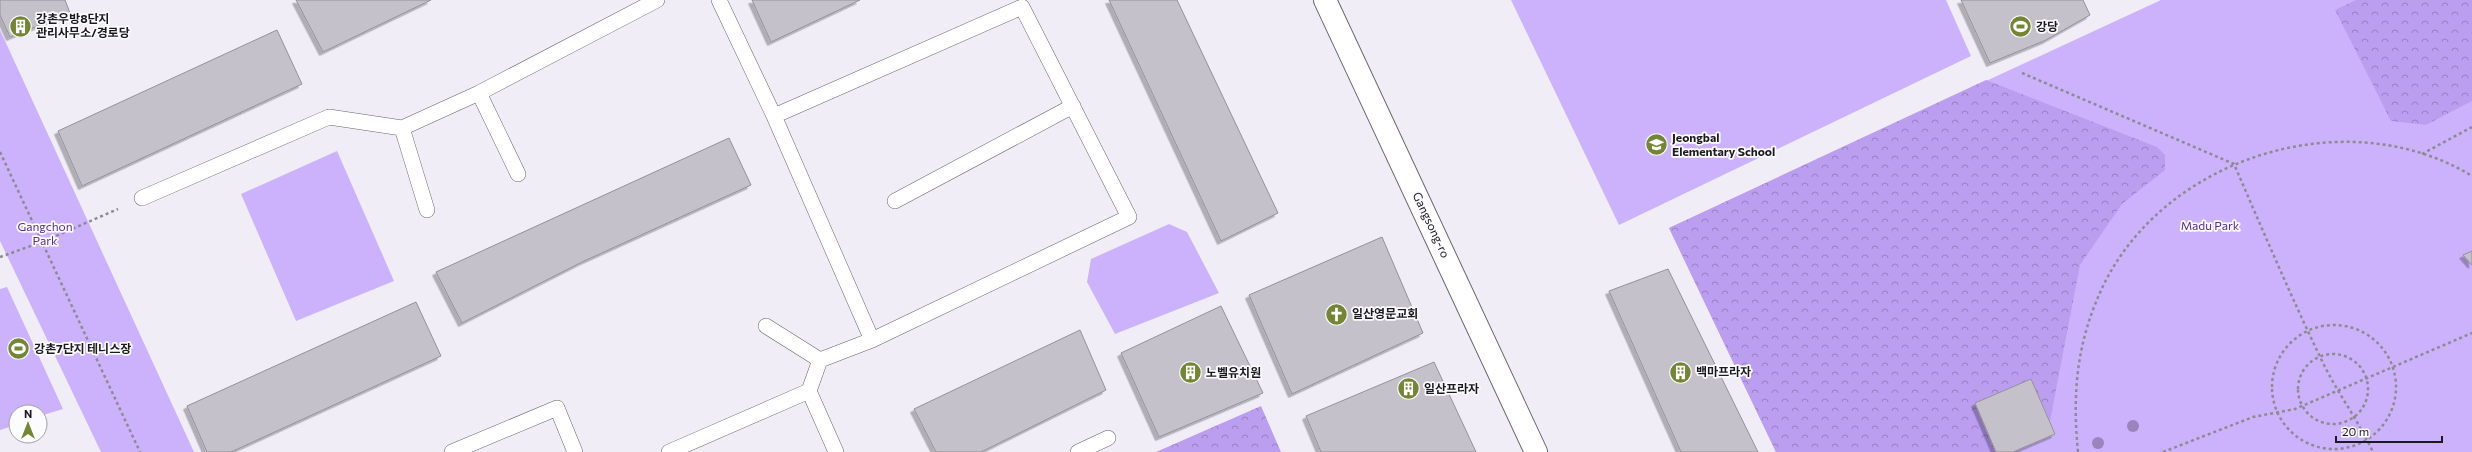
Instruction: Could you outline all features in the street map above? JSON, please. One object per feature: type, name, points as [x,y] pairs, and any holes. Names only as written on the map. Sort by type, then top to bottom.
[{"type":"main road","name":"Gangsong-ro","points":[[1324,0],[1536,452]]},
{"type":"lane","points":[[142,198],[329,117],[402,128],[479,93],[657,0]]},
{"type":"lane","points":[[719,0],[774,116],[872,340]]},
{"type":"lane","points":[[774,116],[1022,7],[1130,216],[872,340],[820,360],[809,391],[836,452]]},
{"type":"lane","points":[[479,93],[518,174]]},
{"type":"lane","points":[[895,201],[1072,106]]},
{"type":"lane","points":[[402,128],[427,210]]},
{"type":"lane","points":[[766,326],[820,360]]},
{"type":"lane","points":[[668,452],[809,391]]},
{"type":"lane","points":[[452,452],[557,408],[575,452]]},
{"type":"lane","points":[[1078,452],[1108,438]]},
{"type":"path","points":[[2022,73],[2234,164],[2307,330],[2337,390],[2354,416],[2373,452]]},
{"type":"path","points":[[2422,154],[2472,127]]},
{"type":"path","points":[[2078,452],[2074,413],[2077,369],[2087,325],[2104,284],[2129,246],[2159,213],[2194,185],[2234,164],[2270,151],[2308,144],[2346,142],[2385,146],[2422,154],[2472,176]]},
{"type":"path","points":[[0,152],[140,452]]},
{"type":"path","points":[[0,257],[42,242],[142,198]]},
{"type":"path","points":[[2324,325],[2341,325],[2358,329],[2373,338],[2385,350],[2393,366],[2397,386],[2394,407],[2384,425],[2369,440],[2350,448],[2329,450],[2309,445],[2291,434],[2276,412],[2272,401],[2270,384],[2281,352],[2293,339],[2307,330],[2324,325]]},
{"type":"path","points":[[2163,452],[2253,417],[2302,406],[2472,333]]},
{"type":"path","points":[[2331,354],[2343,355],[2353,360],[2361,368],[2366,378],[2366,399],[2362,409],[2344,422],[2332,423],[2321,421],[2310,415],[2302,406],[2298,387],[2300,378],[2304,368],[2320,356],[2331,354]]},
{"type":"green space","points":[[1511,0],[1946,0],[1971,56],[1619,225]]},
{"type":"green space","name":"Madu Park","points":[[2161,0],[2472,0],[2472,452],[1776,452],[1669,228]]},
{"type":"green space","points":[[2356,0],[2472,0],[2472,101],[2426,125],[2391,121],[2335,10]]},
{"type":"green space","name":"Gangchon Park","points":[[0,30],[194,452],[101,452],[0,241]]},
{"type":"green space","points":[[1986,80],[2157,147],[2165,155],[2165,170],[2122,204],[2080,265],[2050,421],[2031,379],[1975,403],[1996,452],[1776,452],[1669,228]]},
{"type":"green space","points":[[337,151],[394,281],[296,321],[241,194]]},
{"type":"green space","points":[[1169,224],[1187,232],[1219,293],[1115,334],[1087,282],[1091,259]]},
{"type":"green space","name":"강촌7단지 테니스장","points":[[7,287],[63,409],[48,414],[48,404],[8,404],[8,428],[0,430],[0,289]]},
{"type":"green space","points":[[1261,406],[1281,452],[1156,452]]},
{"type":"building","name":"강촌우방8단지 관리사무소/경로당","points":[[0,0],[65,0],[70,13],[10,37],[0,15]]},
{"type":"building","points":[[296,0],[431,0],[323,52]]},
{"type":"building","points":[[752,0],[860,0],[771,42]]},
{"type":"building","points":[[1109,0],[1177,0],[1278,213],[1221,241]]},
{"type":"building","name":"강당","points":[[1961,0],[2083,0],[2090,15],[2046,40],[1990,63]]},
{"type":"building","points":[[277,30],[302,84],[82,186],[58,131]]},
{"type":"building","points":[[729,138],[751,185],[582,262],[462,323],[436,272]]},
{"type":"building","name":"일산영문교회","points":[[1382,237],[1423,333],[1292,394],[1249,295]]},
{"type":"building","points":[[2472,251],[2472,265],[2463,255]]},
{"type":"building","name":"백마프라자","points":[[1668,269],[1758,452],[1681,452],[1609,291]]},
{"type":"building","points":[[416,302],[441,356],[231,452],[207,452],[187,406]]},
{"type":"building","name":"노벨유치원","points":[[1221,306],[1263,393],[1159,437],[1121,353]]},
{"type":"building","points":[[1080,330],[1106,390],[981,452],[936,452],[914,409]]},
{"type":"building","name":"일산프라자","points":[[1434,362],[1476,452],[1321,452],[1306,416]]},
{"type":"building","points":[[2031,379],[2055,434],[2013,452],[1996,452],[1975,403]]},
{"type":"place","name":"강촌우방8단지 관리사무소/경로당","points":[[21,26]]},
{"type":"place","name":"강당","points":[[2021,27]]},
{"type":"place","name":"Jeongbal Elementary School","points":[[1657,145]]},
{"type":"place","name":"일산영문교회","points":[[1336,314]]},
{"type":"place","name":"강촌7단지 테니스장","points":[[18,349]]},
{"type":"place","name":"백마프라자","points":[[1681,372]]},
{"type":"place","name":"노벨유치원","points":[[1191,373]]},
{"type":"place","name":"일산프라자","points":[[1408,389]]}]
